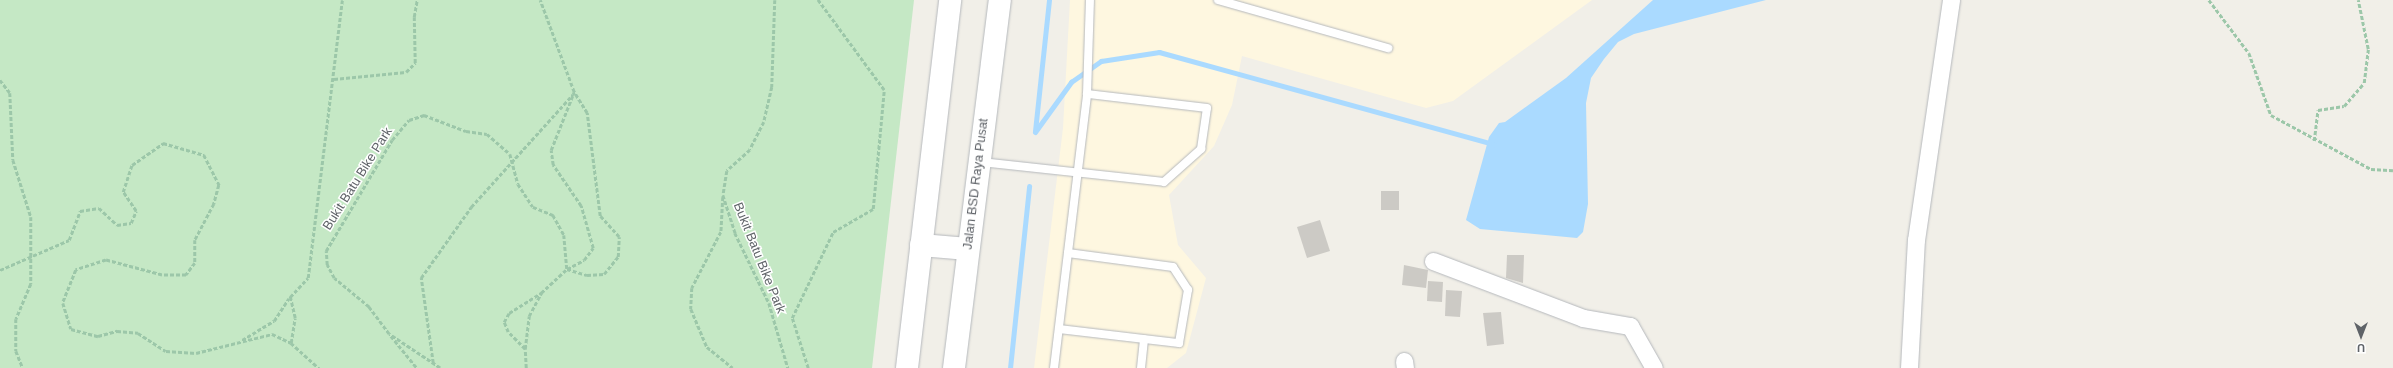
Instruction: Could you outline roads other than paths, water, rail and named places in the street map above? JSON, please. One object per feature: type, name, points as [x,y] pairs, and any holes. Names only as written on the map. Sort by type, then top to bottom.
[{"type":"main road","points":[[907,368],[950,0]]},
{"type":"main road","name":"Jalan BSD Raya Pusat","points":[[954,368],[1000,0]]},
{"type":"main road","points":[[921,245],[968,250]]},
{"type":"street","points":[[1909,368],[1916,240],[1951,0]]},
{"type":"street","points":[[1433,261],[1583,318],[1630,326],[1654,368]]},
{"type":"lane","points":[[1054,368],[1087,94],[1090,0]]},
{"type":"lane","points":[[1218,0],[1388,48]]},
{"type":"lane","points":[[979,162],[1164,182],[1201,149],[1207,108],[1087,94]]},
{"type":"lane","points":[[1059,329],[1179,343],[1188,290],[1173,267],[1068,253]]},
{"type":"lane","points":[[1141,368],[1144,339]]},
{"type":"water","points":[[1653,0],[1766,0],[1634,34],[1618,42],[1604,59],[1591,78],[1586,103],[1588,204],[1583,232],[1577,238],[1480,229],[1466,220],[1489,137],[1499,123],[1505,122],[1566,78]]},
{"type":"waterway","points":[[1035,131],[1049,0]]},
{"type":"waterway","points":[[1035,132],[1071,82],[1101,61],[1159,52],[1494,144]]},
{"type":"waterway","points":[[1010,368],[1029,186]]}]
